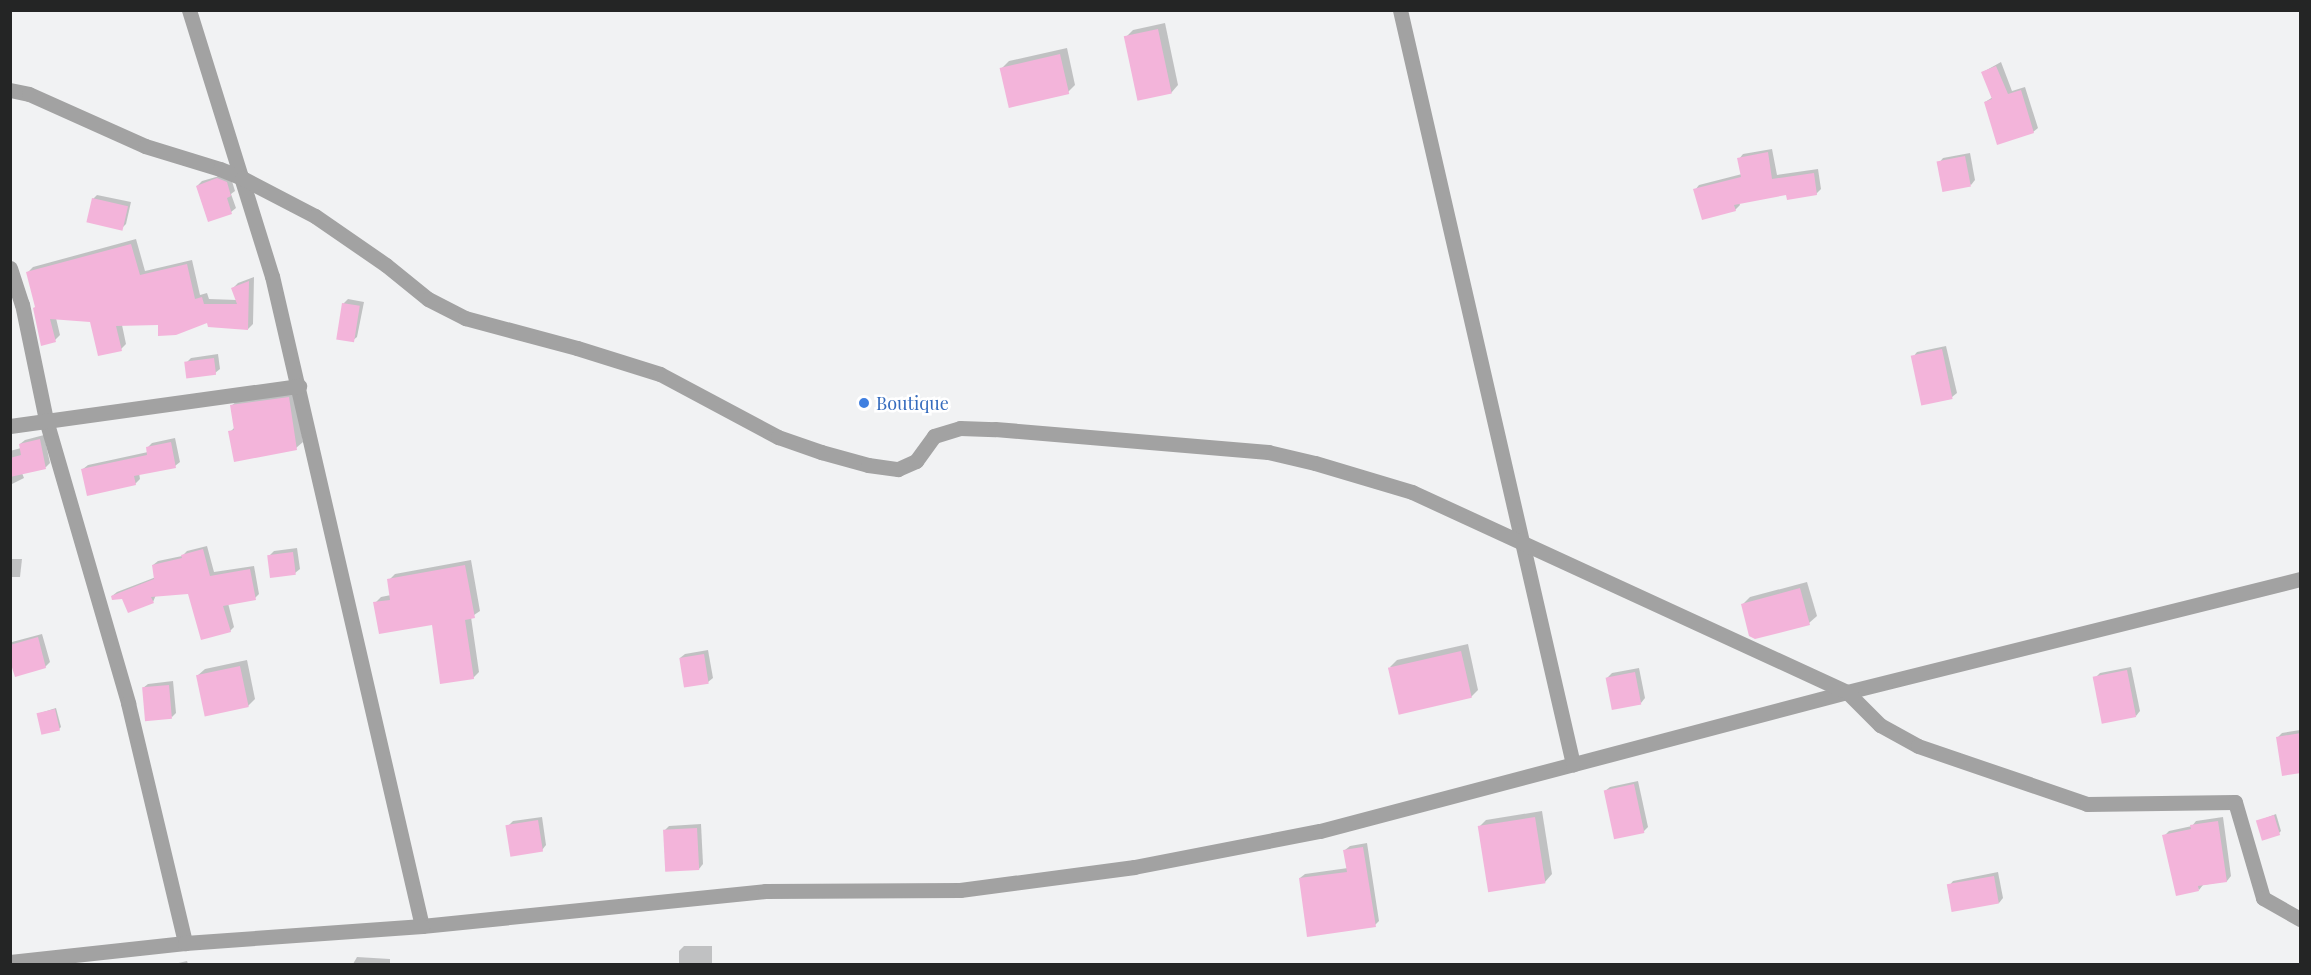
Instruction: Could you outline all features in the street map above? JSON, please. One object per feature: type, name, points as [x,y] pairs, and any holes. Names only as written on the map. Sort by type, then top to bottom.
[{"type":"street","points":[[189,10],[272,276],[422,926]]},
{"type":"street","points":[[1400,10],[1573,764]]},
{"type":"street","points":[[10,90],[29,94],[145,146],[242,178],[315,216],[386,265],[428,298],[465,318],[577,348],[660,374],[778,437],[849,460],[898,469],[916,461],[934,436],[960,428],[1268,452],[1315,463],[1412,492],[1847,692],[1880,725],[1918,746],[2086,804],[2235,802],[2263,897],[2301,919]]},
{"type":"street","points":[[10,268],[22,304],[46,420],[128,704],[185,943]]},
{"type":"street","points":[[10,426],[299,386]]},
{"type":"street","points":[[10,962],[185,943],[422,926],[765,891],[960,890],[1134,867],[1320,831],[1847,692],[2301,579]]},
{"type":"building","points":[[1158,29],[1172,94],[1137,101],[1124,36]]},
{"type":"building","points":[[1060,54],[1069,94],[1009,108],[1000,68]]},
{"type":"building","points":[[1996,66],[2008,94],[2021,90],[2034,133],[1997,145],[1984,102],[1992,99],[1981,72]]},
{"type":"building","points":[[1768,152],[1772,179],[1814,173],[1817,195],[1787,200],[1786,195],[1734,205],[1736,211],[1702,220],[1693,189],[1741,177],[1737,158]]},
{"type":"building","points":[[1965,156],[1971,186],[1942,192],[1937,162]]},
{"type":"building","points":[[217,178],[227,182],[231,196],[227,198],[232,214],[208,222],[196,186]]},
{"type":"building","points":[[92,198],[128,206],[122,231],[86,222]]},
{"type":"building","points":[[131,244],[140,275],[187,264],[195,299],[202,297],[204,304],[237,304],[231,288],[249,281],[248,330],[208,327],[207,323],[176,335],[158,336],[158,325],[116,326],[122,351],[98,356],[90,322],[50,319],[56,342],[41,346],[33,308],[35,307],[26,272]]},
{"type":"building","points":[[342,303],[360,306],[354,342],[336,340]]},
{"type":"building","points":[[1942,349],[1953,399],[1921,406],[1911,356]]},
{"type":"building","points":[[214,358],[216,375],[186,379],[184,362]]},
{"type":"building","points":[[289,397],[297,450],[234,462],[228,431],[234,430],[230,405]]},
{"type":"building","points":[[40,439],[46,469],[10,477],[10,458],[21,455],[19,444]]},
{"type":"building","points":[[171,442],[176,468],[134,476],[136,485],[87,496],[81,469],[147,455],[146,447]]},
{"type":"building","points":[[203,549],[210,576],[250,569],[256,600],[223,606],[231,632],[201,640],[188,594],[151,597],[154,603],[128,613],[122,599],[112,600],[111,596],[154,579],[152,565],[182,558],[181,555]]},
{"type":"building","points":[[293,552],[296,575],[270,578],[267,555]]},
{"type":"building","points":[[465,565],[475,618],[465,620],[474,679],[440,684],[432,625],[379,634],[373,602],[390,600],[387,579]]},
{"type":"building","points":[[1800,588],[1810,625],[1755,639],[1749,636],[1741,604]]},
{"type":"building","points":[[38,637],[46,668],[15,677],[10,661],[10,645]]},
{"type":"building","points":[[1461,651],[1472,698],[1399,715],[1388,668]]},
{"type":"building","points":[[704,654],[709,684],[684,688],[679,658]]},
{"type":"building","points":[[240,666],[249,707],[205,716],[196,675]]},
{"type":"building","points":[[2127,670],[2136,717],[2102,724],[2093,677]]},
{"type":"building","points":[[1635,672],[1641,704],[1612,710],[1606,678]]},
{"type":"building","points":[[169,685],[172,719],[145,721],[142,687]]},
{"type":"building","points":[[55,709],[60,730],[41,735],[36,713]]},
{"type":"building","points":[[2301,733],[2301,773],[2282,776],[2276,737]]},
{"type":"building","points":[[1634,784],[1644,833],[1614,839],[1604,790]]},
{"type":"building","points":[[2274,815],[2280,835],[2262,841],[2256,821]]},
{"type":"building","points":[[1535,817],[1545,883],[1488,892],[1478,826]]},
{"type":"building","points":[[538,820],[543,852],[510,857],[505,825]]},
{"type":"building","points":[[2218,821],[2227,882],[2198,886],[2199,891],[2176,896],[2162,835],[2191,829],[2190,825]]},
{"type":"building","points":[[697,828],[699,870],[665,872],[663,830]]},
{"type":"building","points":[[1363,847],[1376,927],[1307,937],[1299,878],[1347,872],[1343,850]]},
{"type":"building","points":[[1994,876],[1999,904],[1952,912],[1947,884]]},
{"type":"place","name":"Boutique","points":[[864,403]]}]
